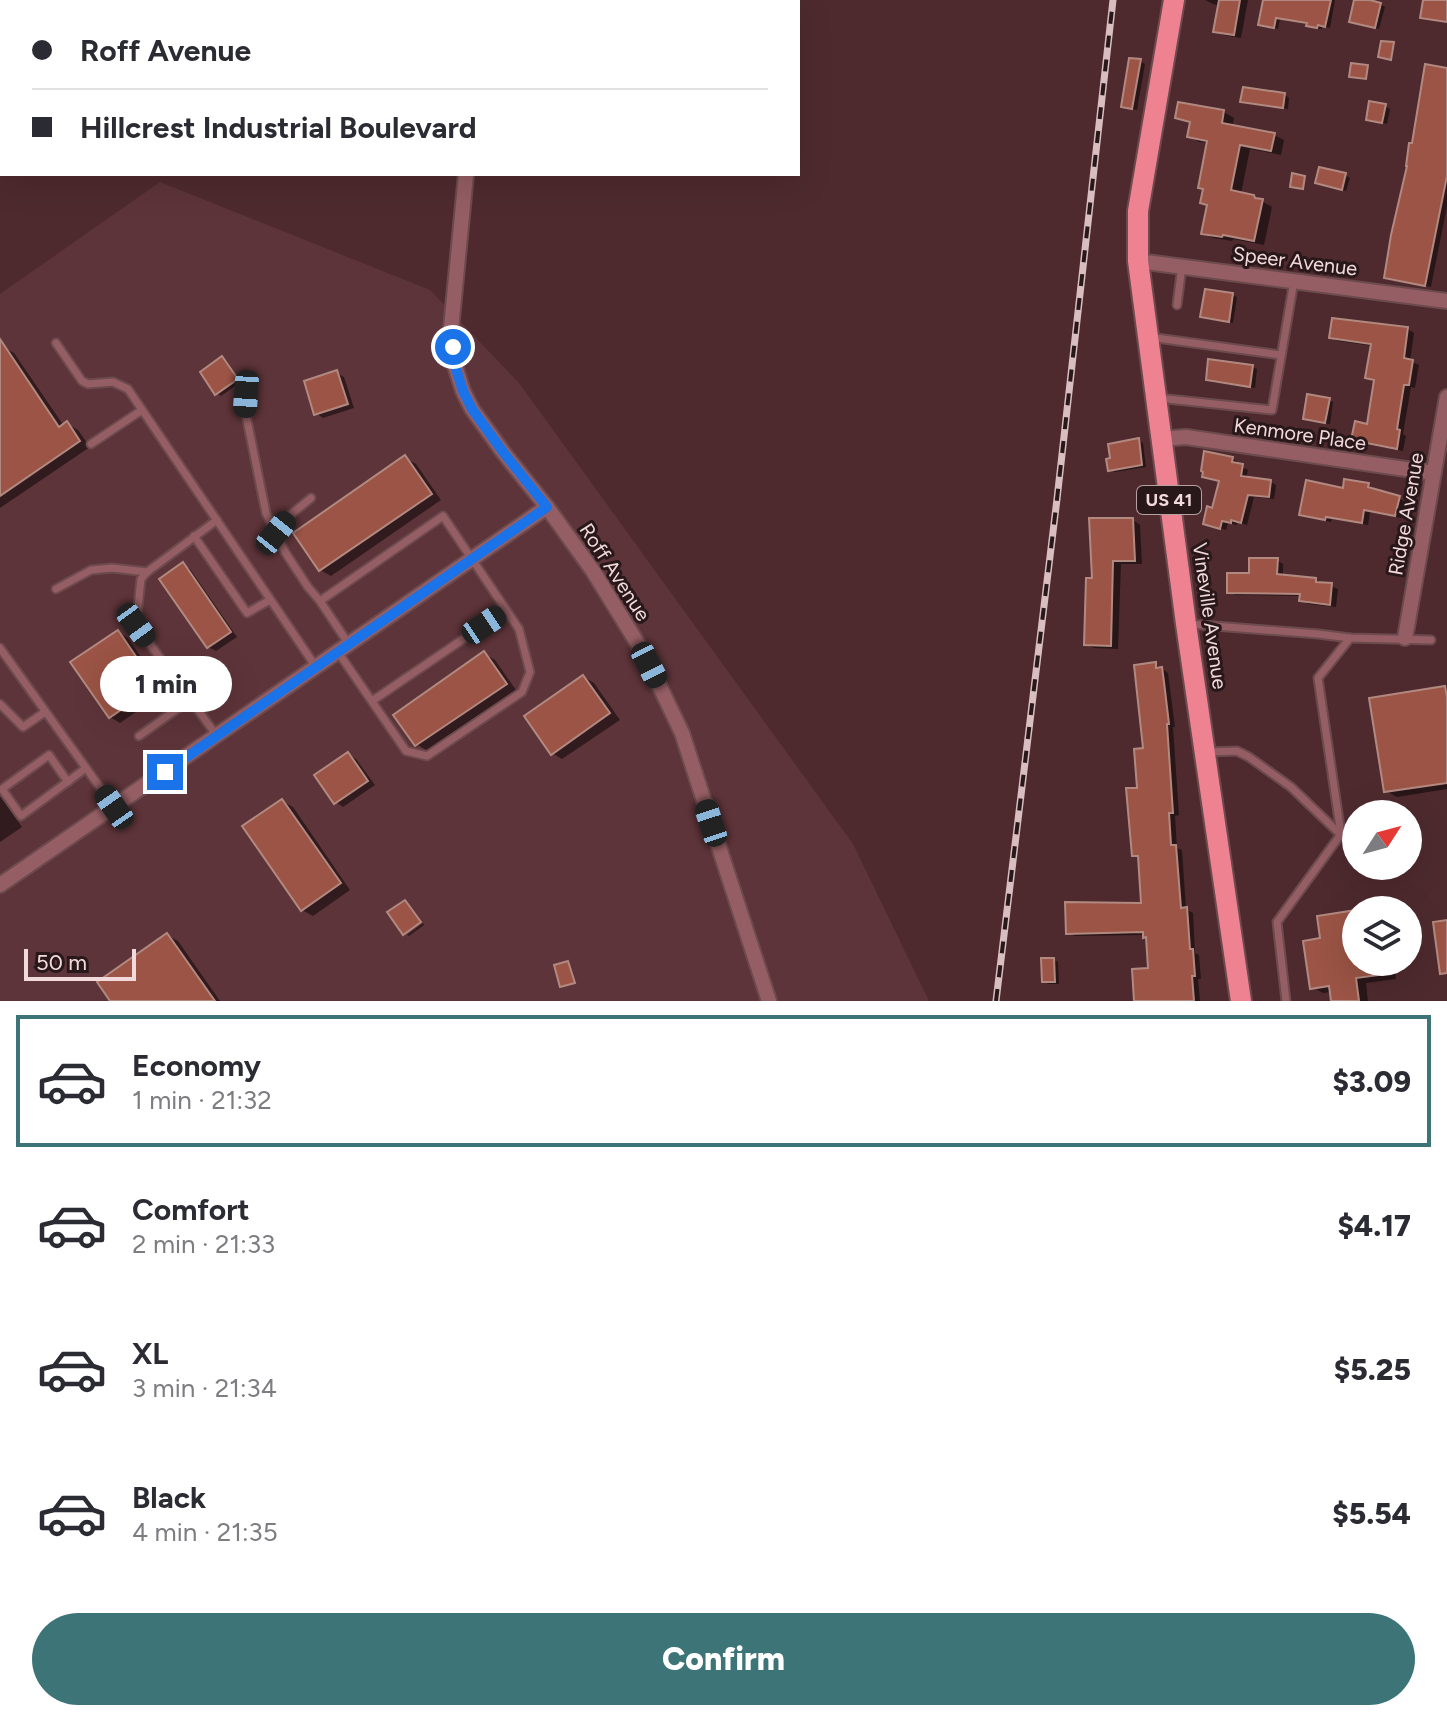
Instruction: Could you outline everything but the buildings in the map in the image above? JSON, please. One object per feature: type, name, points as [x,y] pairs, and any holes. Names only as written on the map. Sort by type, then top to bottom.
[{"type":"main road","name":"Vineville Avenue","points":[[1174,0],[1138,211],[1138,261],[1186,624],[1241,1001]]},
{"type":"street","name":"Roff Avenue","points":[[466,176],[451,329],[455,366],[463,391],[503,452],[593,571],[638,644],[682,733],[769,1001]]},
{"type":"street","name":"Speer Avenue","points":[[1138,261],[1447,301]]},
{"type":"street","name":"Ridge Avenue","points":[[1405,638],[1438,467],[1447,397]]},
{"type":"street","name":"Kenmore Place","points":[[1161,439],[1186,437],[1438,467]]},
{"type":"street","points":[[0,885],[547,507]]},
{"type":"lane","points":[[1177,305],[1182,266]]},
{"type":"lane","points":[[1156,398],[1272,410],[1294,281]]},
{"type":"lane","points":[[1148,337],[1281,355]]},
{"type":"lane","points":[[56,343],[82,381],[88,384],[113,382],[128,389],[316,667]]},
{"type":"lane","points":[[247,377],[245,410],[266,513],[285,552],[320,601],[372,701],[406,751],[427,756],[522,692],[530,672],[519,629],[443,516],[320,601]]},
{"type":"lane","points":[[91,444],[142,410]]},
{"type":"lane","points":[[276,533],[289,516],[311,498]]},
{"type":"lane","points":[[217,520],[141,579],[136,625],[217,736]]},
{"type":"lane","points":[[194,536],[247,613],[270,600]]},
{"type":"lane","points":[[56,589],[91,570],[112,568],[147,572]]},
{"type":"lane","points":[[372,701],[506,610]]},
{"type":"lane","points":[[1186,624],[1350,638],[1431,640]]},
{"type":"lane","points":[[1286,1001],[1277,922],[1341,834],[1318,678],[1350,638]]},
{"type":"lane","points":[[0,648],[114,807]]},
{"type":"lane","points":[[139,736],[190,700]]},
{"type":"lane","points":[[0,704],[23,727],[45,712]]},
{"type":"lane","points":[[1204,752],[1237,751],[1249,757],[1291,787],[1341,834]]},
{"type":"lane","points":[[68,782],[49,755],[2,789],[21,816],[68,782],[86,768]]},
{"type":"shaded area","points":[[160,182],[430,290],[519,383],[853,844],[929,1001],[0,1001],[0,294]]},
{"type":"railway","points":[[996,1001],[1113,0]]},
{"type":"route","points":[[165,772],[547,507],[472,409],[455,366],[453,347]]}]
